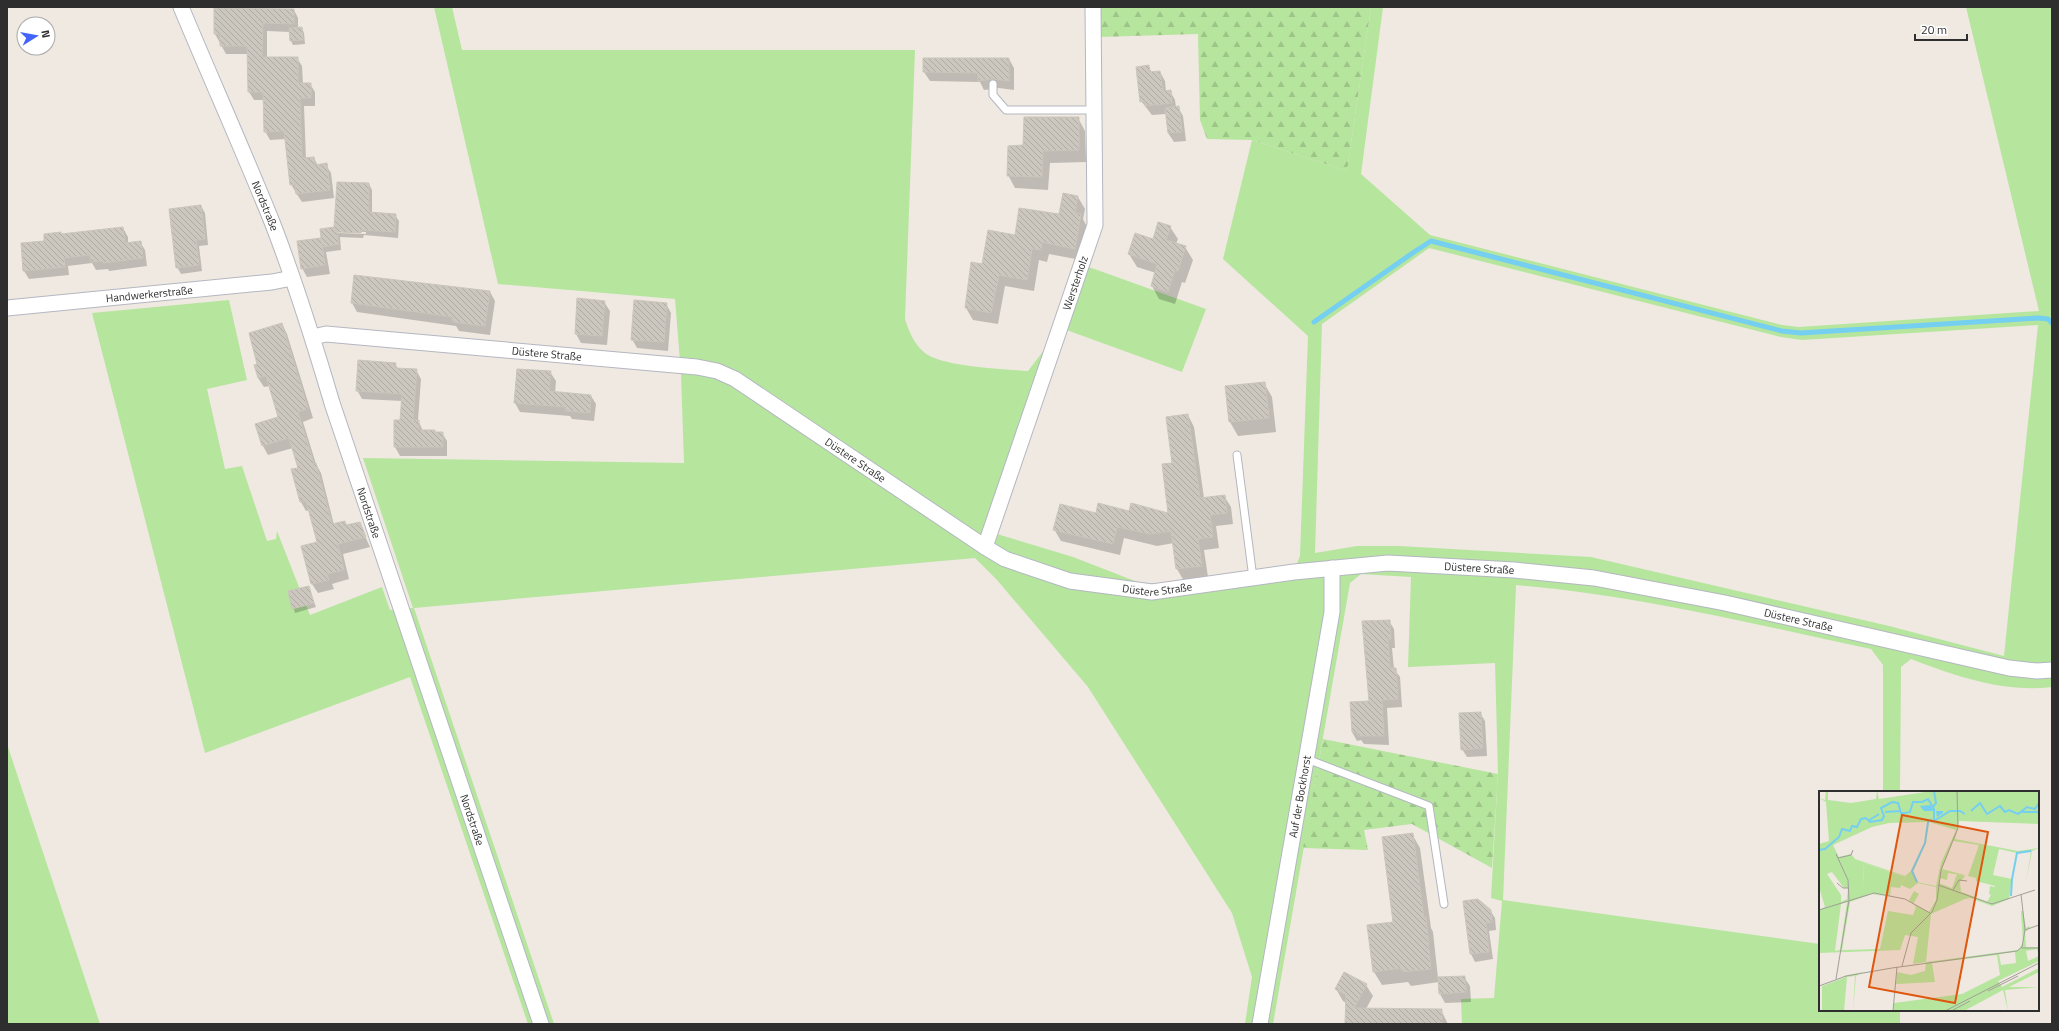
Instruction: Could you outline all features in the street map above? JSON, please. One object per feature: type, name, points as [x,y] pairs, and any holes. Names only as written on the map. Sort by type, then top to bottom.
[{"type":"street","name":"Nordstraße","points":[[181,7],[272,223],[292,278],[313,338],[332,403],[541,1024]]},
{"type":"street","name":"Wersterholz","points":[[985,547],[1095,225],[1092,7]]},
{"type":"street","name":"Handwerkerstraße","points":[[7,308],[272,282],[292,278]]},
{"type":"street","name":"Düstere Straße","points":[[313,338],[326,334],[697,367],[717,371],[735,379],[1005,559],[1070,581],[1152,592],[1332,568],[1403,563],[1514,570],[1594,578],[1725,603],[2009,668],[2037,671],[2052,670]]},
{"type":"street","name":"Auf der Bockhorst","points":[[1260,1024],[1332,612],[1332,568]]},
{"type":"lane","points":[[993,84],[993,95],[1006,110],[1093,110]]},
{"type":"lane","points":[[1237,456],[1253,578]]},
{"type":"lane","points":[[1307,759],[1429,806],[1444,904]]},
{"type":"green space","points":[[434,7],[452,7],[462,50],[915,50],[905,319],[912,338],[925,353],[934,358],[959,364],[1028,371],[1061,328],[997,534],[1073,557],[1153,588],[1295,568],[1300,556],[1308,336],[1223,259],[1252,140],[1347,171],[1371,7],[1383,7],[1361,174],[1430,235],[1782,325],[1799,327],[2039,311],[1966,7],[2052,7],[2052,687],[2016,688],[1980,682],[1911,659],[1901,667],[1900,791],[1883,791],[1883,665],[1871,649],[1695,611],[1606,596],[1516,585],[1503,900],[1819,944],[1819,1011],[1900,1011],[1900,1024],[1462,1024],[1461,999],[1494,998],[1502,901],[1491,898],[1498,773],[1495,663],[1408,667],[1411,577],[1361,574],[1350,583],[1273,1024],[1245,1024],[1252,977],[1232,913],[1088,687],[997,580],[975,558],[414,608],[554,1024],[528,1024],[410,677],[205,753],[92,313],[229,300],[247,380],[207,389],[225,469],[242,466],[267,541],[276,539],[277,531],[310,615],[382,587],[390,610],[413,608],[363,458],[684,463],[681,374],[675,299],[498,284]],"holes":[[[1429,248],[1781,337],[1802,340],[2038,325],[2004,656],[1889,626],[1591,557],[1399,546],[1357,546],[1315,553],[1322,324]]]},
{"type":"green space","points":[[1098,7],[1371,7],[1347,171],[1252,140],[1207,139],[1200,120],[1198,34],[1099,37]]},
{"type":"green space","points":[[1086,266],[1206,309],[1182,372],[1061,328]]},
{"type":"green space","points":[[1323,739],[1498,774],[1492,868],[1412,824],[1364,830],[1368,850],[1303,848]]},
{"type":"green space","points":[[7,744],[100,1024],[7,1024]]},
{"type":"building","points":[[214,8],[294,9],[294,24],[263,23],[262,57],[298,57],[298,83],[311,83],[311,98],[300,98],[302,158],[314,157],[315,165],[327,163],[330,190],[296,194],[295,184],[290,185],[284,131],[264,132],[263,92],[248,92],[247,46],[220,46],[220,34],[214,34]]},
{"type":"building","points":[[302,27],[303,40],[290,41],[289,28]]},
{"type":"building","points":[[923,58],[1009,58],[1009,81],[993,79],[978,81],[978,73],[923,72]]},
{"type":"building","points":[[1149,65],[1150,72],[1160,71],[1163,91],[1171,90],[1172,103],[1145,106],[1145,101],[1140,102],[1136,67]]},
{"type":"building","points":[[1179,106],[1182,132],[1168,133],[1165,108]]},
{"type":"building","points":[[1024,117],[1079,117],[1079,150],[1043,151],[1042,177],[1007,176],[1008,146],[1023,145]]},
{"type":"building","points":[[337,182],[369,183],[369,212],[396,214],[395,232],[361,230],[361,233],[337,232],[339,244],[322,247],[320,229],[334,227]]},
{"type":"building","points":[[1063,193],[1078,196],[1075,213],[1081,214],[1075,249],[1042,242],[1041,250],[1032,249],[1027,280],[999,275],[991,313],[965,308],[971,262],[982,264],[988,230],[1015,235],[1019,208],[1059,214]]},
{"type":"building","points":[[201,205],[205,239],[196,240],[199,265],[176,268],[169,209]]},
{"type":"building","points":[[1158,222],[1171,226],[1166,240],[1186,246],[1178,271],[1175,270],[1168,292],[1151,286],[1157,264],[1128,254],[1135,233],[1153,239]]},
{"type":"building","points":[[123,227],[125,243],[141,241],[143,258],[103,263],[103,261],[91,262],[90,255],[64,258],[65,267],[23,271],[21,243],[44,241],[44,234],[61,232],[61,234]]},
{"type":"building","points":[[321,238],[325,265],[301,269],[297,241]]},
{"type":"building","points":[[354,275],[490,291],[485,326],[452,322],[453,317],[351,303]]},
{"type":"building","points":[[577,298],[605,301],[602,336],[575,334]]},
{"type":"building","points":[[634,300],[667,303],[664,342],[631,340]]},
{"type":"building","points":[[282,323],[308,409],[298,412],[314,464],[316,463],[332,524],[345,521],[346,525],[360,522],[366,537],[338,544],[344,570],[327,574],[329,580],[311,584],[301,546],[317,542],[306,501],[300,502],[291,469],[298,468],[289,438],[262,446],[255,424],[278,417],[266,376],[258,378],[254,365],[257,364],[249,333]]},
{"type":"building","points":[[358,360],[396,363],[395,368],[417,369],[413,420],[419,420],[419,430],[435,430],[435,432],[443,432],[443,447],[394,447],[394,420],[400,420],[402,394],[356,391]]},
{"type":"building","points":[[517,369],[551,371],[549,391],[591,395],[590,413],[565,411],[566,407],[514,403]]},
{"type":"building","points":[[1265,382],[1269,418],[1229,422],[1225,386]]},
{"type":"building","points":[[1188,414],[1200,498],[1225,495],[1227,513],[1210,515],[1213,537],[1198,539],[1202,566],[1176,569],[1171,531],[1150,534],[1117,527],[1113,544],[1053,530],[1060,504],[1096,513],[1098,503],[1129,511],[1131,503],[1168,513],[1162,464],[1172,463],[1166,417]]},
{"type":"building","points":[[309,586],[314,603],[292,609],[288,591]]},
{"type":"building","points":[[1390,620],[1391,639],[1388,639],[1390,668],[1396,668],[1398,699],[1382,700],[1384,736],[1358,736],[1357,732],[1352,732],[1350,702],[1369,701],[1362,621]]},
{"type":"building","points":[[1481,712],[1483,748],[1461,750],[1459,713]]},
{"type":"building","points":[[1413,833],[1424,918],[1426,917],[1431,969],[1402,972],[1401,968],[1373,972],[1367,925],[1393,922],[1382,837]]},
{"type":"building","points":[[1478,899],[1491,910],[1492,922],[1486,923],[1489,952],[1470,954],[1463,901]]},
{"type":"building","points":[[1344,972],[1367,984],[1354,1008],[1442,1009],[1442,1024],[1345,1024],[1346,995],[1335,989]]},
{"type":"building","points":[[1465,976],[1466,992],[1439,994],[1438,977]]},
{"type":"waterway","points":[[1314,322],[1431,241],[1782,331],[1801,333],[2038,318],[2048,319],[2052,323]]}]
